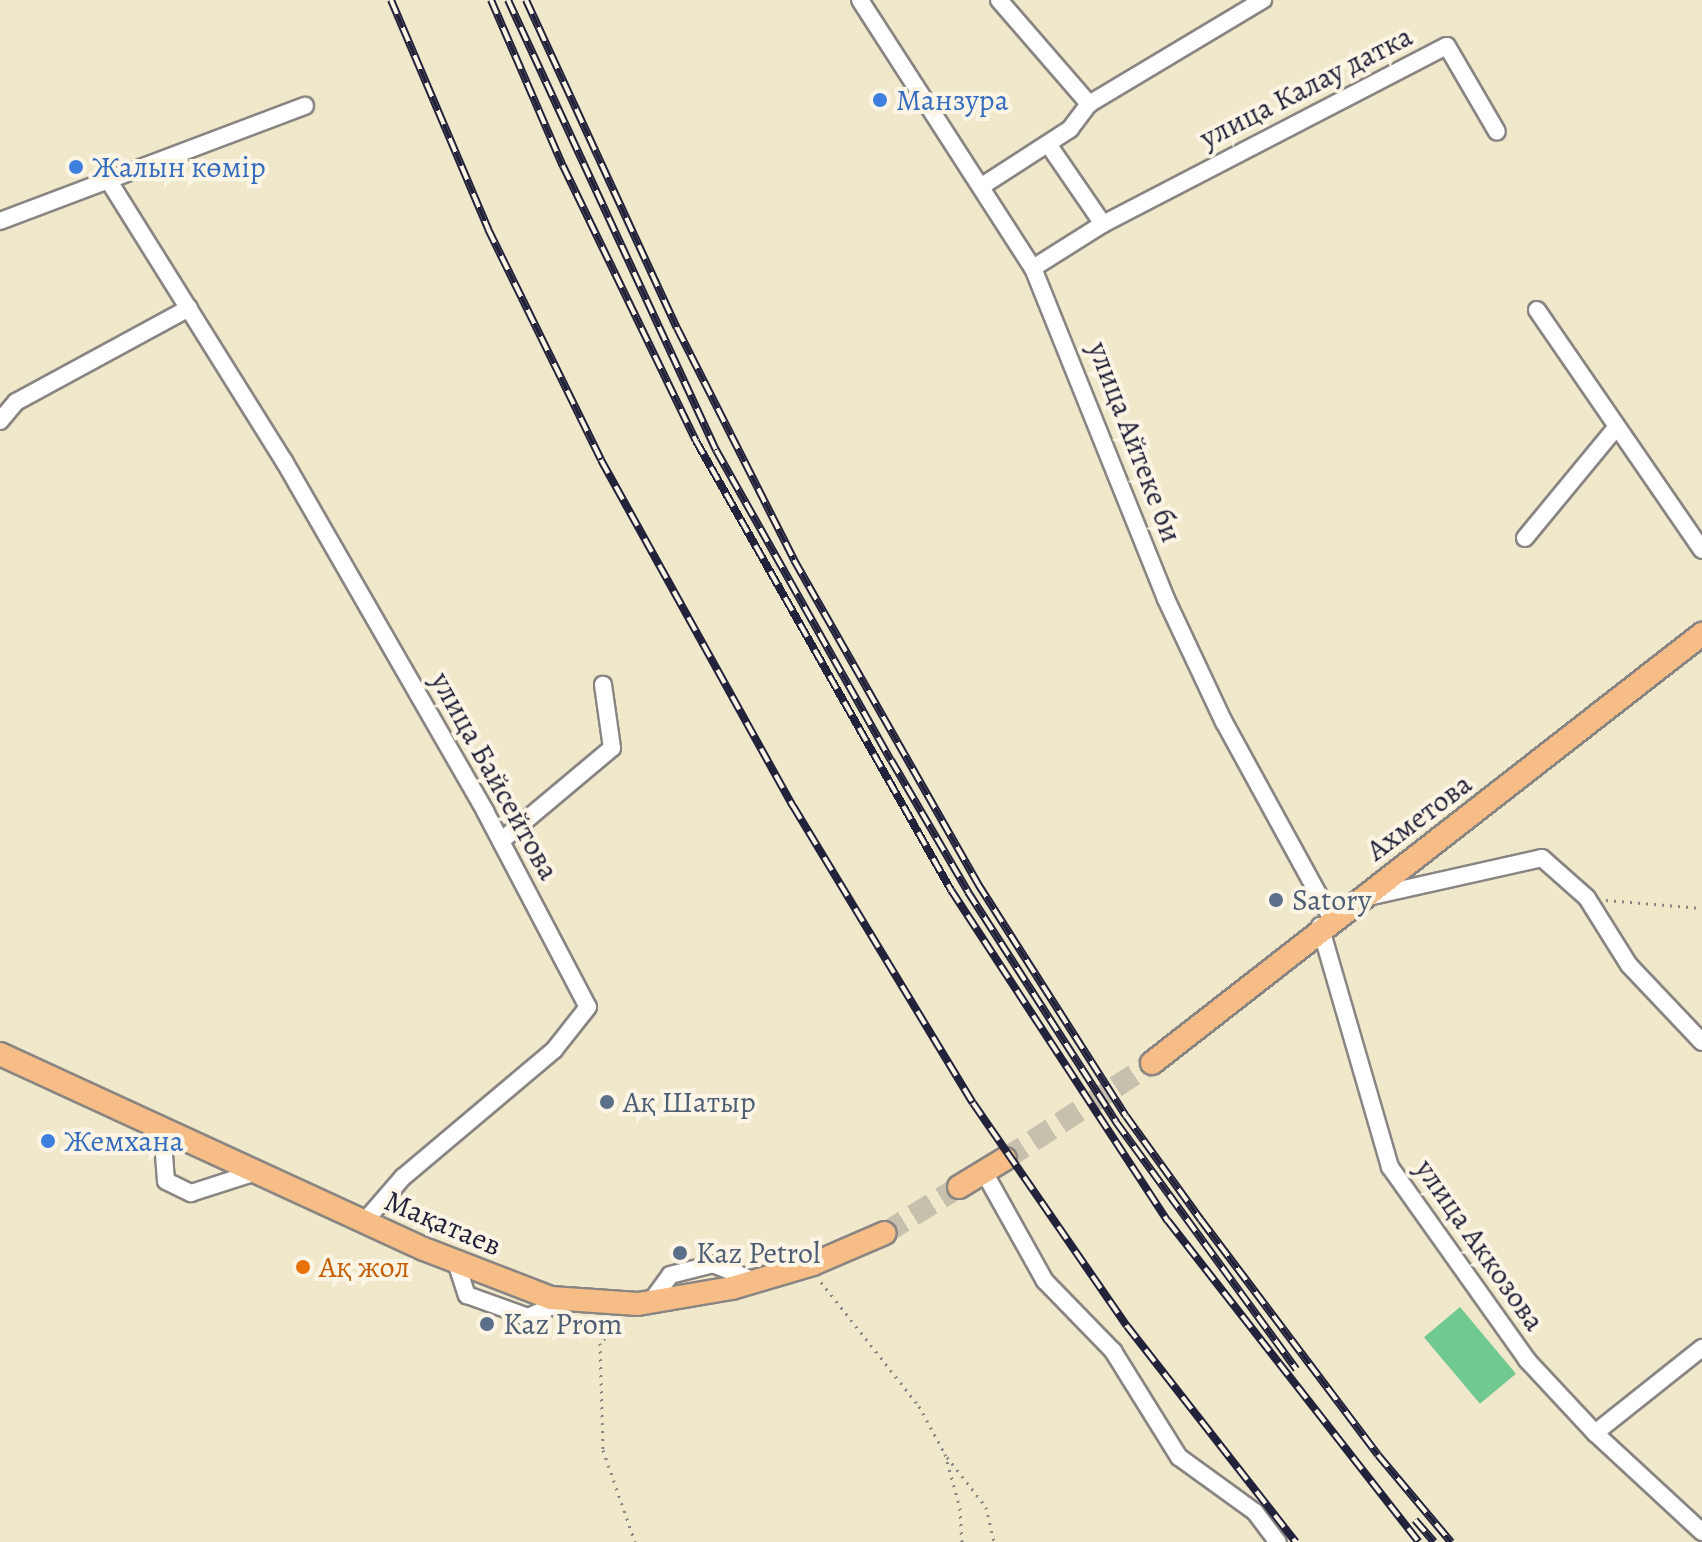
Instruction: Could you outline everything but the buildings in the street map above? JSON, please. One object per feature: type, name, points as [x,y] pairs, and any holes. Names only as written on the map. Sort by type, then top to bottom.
[{"type":"main road","name":"Ахметова","points":[[1152,1063],[1326,923],[1535,767],[1702,634]]},
{"type":"main road","name":"Мақатаев","points":[[0,1054],[456,1262],[567,1299],[644,1304],[755,1281],[813,1264],[885,1233]]},
{"type":"main road","points":[[959,1187],[1005,1159]]},
{"type":"street","name":"улица Айтеке би","points":[[860,0],[1033,268],[1166,599],[1224,722],[1326,923]]},
{"type":"street","points":[[982,186],[1070,129],[1089,104],[1263,0]]},
{"type":"street","points":[[1005,1],[1089,104]]},
{"type":"street","name":"улица Калау датка","points":[[1033,268],[1103,224],[1447,46],[1497,132]]},
{"type":"street","points":[[0,221],[107,178],[305,106]]},
{"type":"street","points":[[1048,144],[1103,224]]},
{"type":"street","name":"улица Байсейтова","points":[[107,178],[284,461],[501,841],[588,1007],[554,1050],[403,1177],[364,1222]]},
{"type":"street","points":[[0,421],[16,402],[189,308]]},
{"type":"street","points":[[1537,310],[1614,430],[1702,550]]},
{"type":"street","points":[[1525,538],[1614,430]]},
{"type":"street","points":[[501,841],[612,748],[603,685]]},
{"type":"street","points":[[1363,898],[1542,858],[1587,898],[1629,965],[1702,1042]]},
{"type":"street","name":"улица Аккозова","points":[[1326,923],[1390,1167],[1527,1360],[1595,1433],[1702,1532]]},
{"type":"street","points":[[162,1129],[166,1181],[191,1193],[256,1172]]},
{"type":"street","points":[[984,1172],[1045,1281],[1113,1351],[1179,1457],[1255,1512],[1278,1542]]},
{"type":"street","points":[[1595,1433],[1702,1348]]},
{"type":"path","points":[[1587,898],[1702,908]]},
{"type":"path","points":[[813,1264],[826,1294],[919,1406],[945,1454],[986,1507],[994,1542]]},
{"type":"path","points":[[635,1542],[603,1450],[600,1343],[644,1304]]},
{"type":"path","points":[[945,1454],[960,1508],[962,1542]]},
{"type":"green space","points":[[1460,1307],[1516,1374],[1480,1404],[1424,1337]]},
{"type":"tunnel","points":[[1005,1159],[1152,1063]]},
{"type":"tunnel","points":[[885,1233],[959,1187]]},
{"type":"railway","points":[[391,0],[488,229],[601,460],[793,806],[973,1103],[1127,1326],[1296,1542]]},
{"type":"railway","points":[[491,0],[563,166],[696,441],[951,890],[1168,1221],[1419,1542]]},
{"type":"railway","points":[[508,0],[716,450],[891,760],[968,892],[1116,1122],[1296,1369]]},
{"type":"railway","points":[[526,0],[677,328],[794,560],[978,884],[1126,1116],[1378,1455],[1451,1542]]},
{"type":"railway","points":[[1415,1520],[1434,1542]]},
{"type":"place","name":"Манзура","points":[[880,100]]},
{"type":"place","name":"Жалын көмір","points":[[76,167]]},
{"type":"place","name":"Satory","points":[[1276,900]]},
{"type":"place","name":"Ақ Шатыр","points":[[607,1102]]},
{"type":"place","name":"Жемхана","points":[[48,1141]]},
{"type":"place","name":"Kaz Petrol","points":[[680,1253]]},
{"type":"place","name":"Ақ жол","points":[[303,1267]]},
{"type":"place","name":"Kaz Prom","points":[[487,1324]]}]
